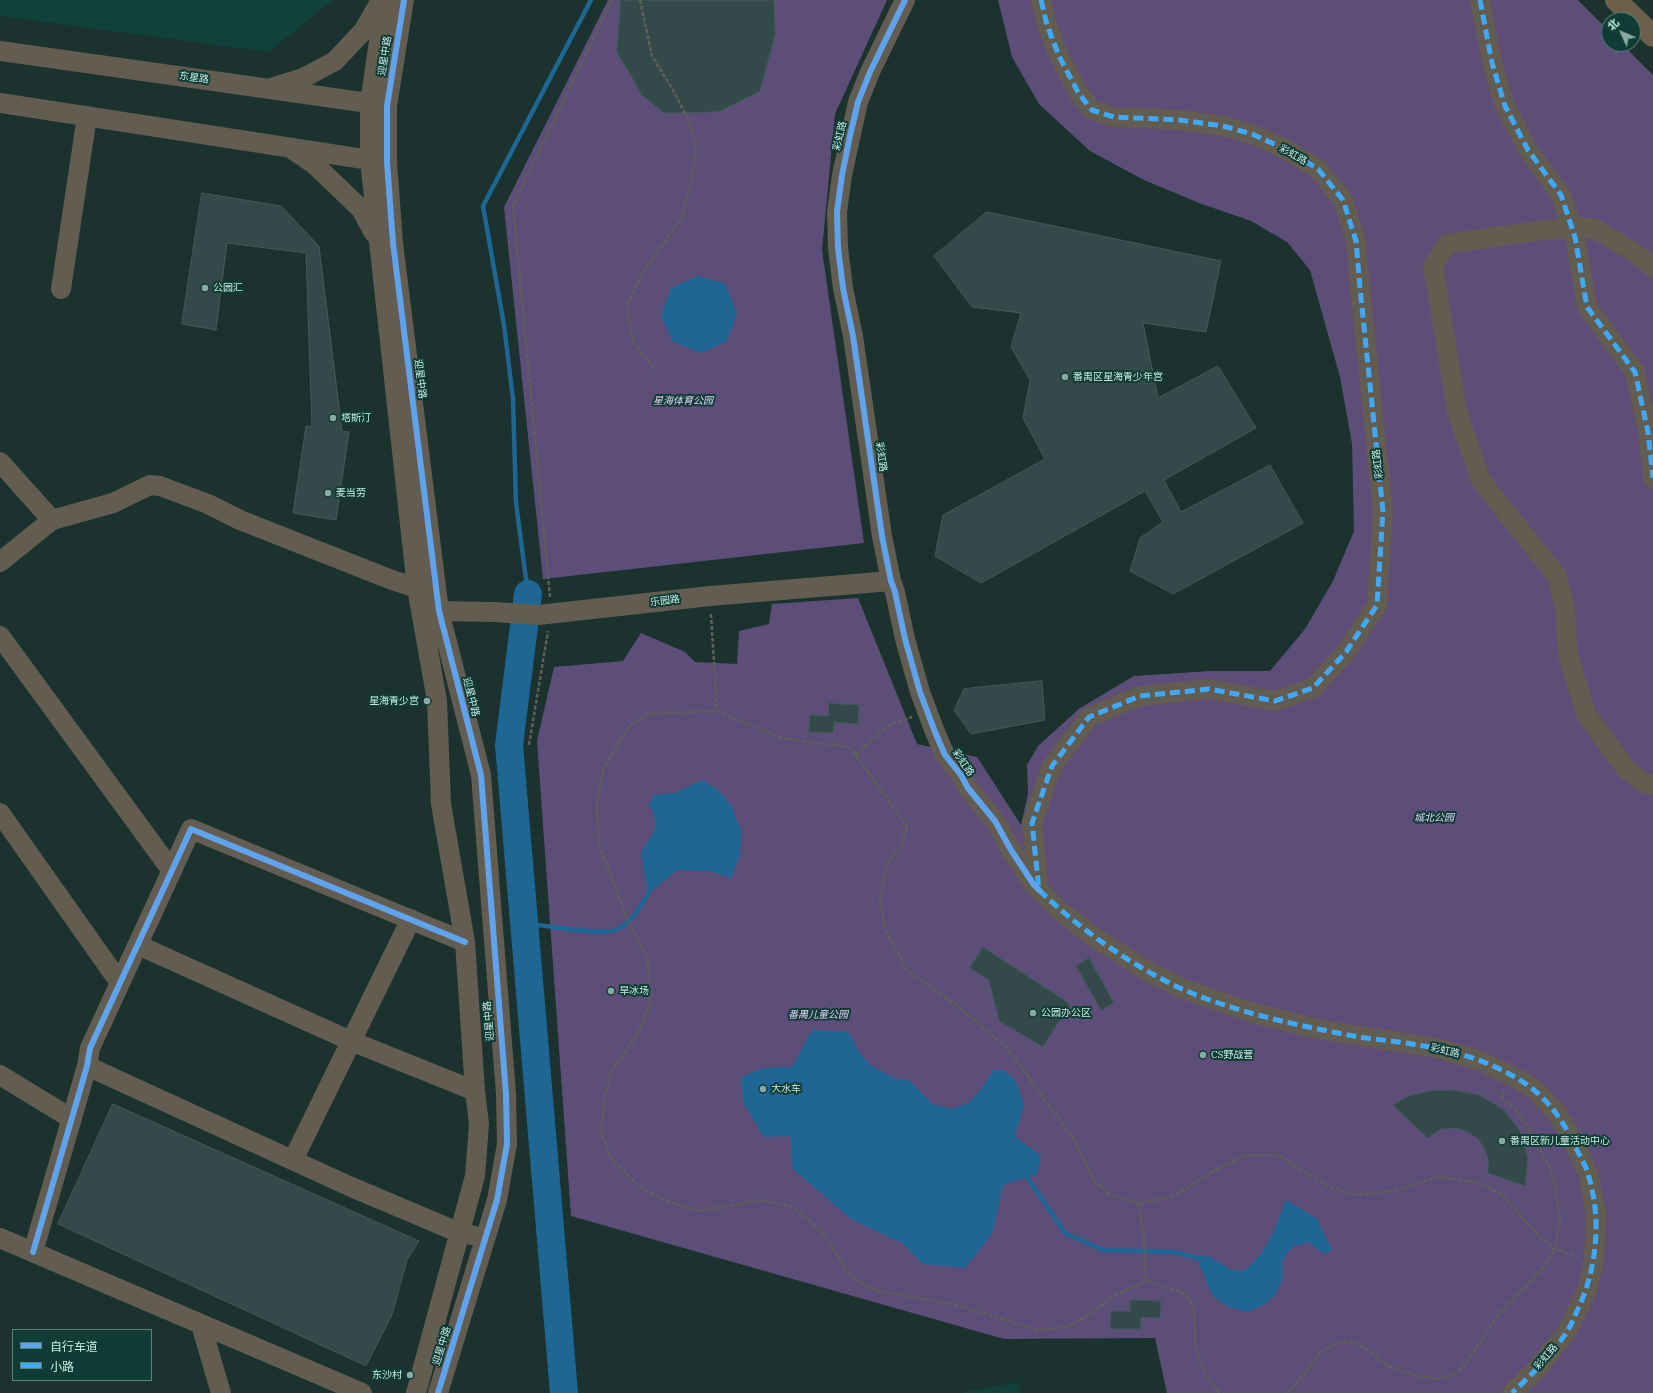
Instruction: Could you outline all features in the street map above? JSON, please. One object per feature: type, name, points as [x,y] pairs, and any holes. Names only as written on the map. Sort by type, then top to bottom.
[{"type":"main road","points":[[1616,0],[1653,36]]},
{"type":"street","points":[[268,89],[303,78],[335,60],[364,30],[381,0]]},
{"type":"street","name":"迎星中路","points":[[385,0],[379,104],[379,244],[426,588],[439,611],[481,775],[484,840],[506,1094],[507,1144],[497,1200],[438,1393]]},
{"type":"street","name":"迎星中路","points":[[379,104],[404,0]]},
{"type":"street","name":"彩虹路","points":[[905,0],[870,72],[858,102],[842,175],[838,212],[838,248],[843,288],[853,336],[882,536],[891,581],[920,692],[945,755],[961,774],[968,788],[995,821],[1011,850],[1034,885],[1059,910],[1091,935],[1144,969],[1183,989],[1253,1013],[1317,1029],[1365,1038],[1415,1044],[1459,1054],[1481,1061],[1518,1079],[1535,1090],[1557,1113],[1574,1143],[1588,1173],[1596,1214],[1594,1262],[1586,1290],[1567,1332],[1536,1370],[1512,1393]]},
{"type":"street","name":"彩虹路","points":[[1039,890],[1032,823],[1052,766],[1089,717],[1140,696],[1209,689],[1275,701],[1313,688],[1346,652],[1377,605],[1383,511],[1356,241],[1343,200],[1318,169],[1285,149],[1252,134],[1223,126],[1180,120],[1114,117],[1092,110],[1079,94],[1059,56],[1047,25],[1041,0]]},
{"type":"street","points":[[1480,0],[1492,63],[1505,106],[1528,150],[1561,195],[1575,237],[1588,307],[1635,372],[1648,432],[1653,478]]},
{"type":"street","name":"东星路","points":[[0,51],[379,104]]},
{"type":"street","points":[[0,103],[378,161]]},
{"type":"street","points":[[61,289],[87,116]]},
{"type":"street","points":[[288,147],[314,164],[361,209],[379,244]]},
{"type":"street","name":"迎星中路","points":[[378,161],[394,251],[437,701],[441,804],[465,942],[475,1091],[479,1124],[475,1176],[417,1393]]},
{"type":"street","points":[[1653,267],[1632,251],[1596,229],[1581,226],[1447,244],[1433,266],[1457,411],[1481,481],[1557,576],[1566,609],[1568,655],[1586,714],[1626,769],[1644,783],[1653,785]]},
{"type":"street","points":[[0,462],[52,520]]},
{"type":"street","points":[[0,562],[52,520],[113,503],[150,485],[160,486],[208,504],[240,520],[392,580],[426,588]]},
{"type":"street","name":"乐园路","points":[[439,611],[544,615],[710,596],[891,581]]},
{"type":"street","points":[[0,636],[172,871]]},
{"type":"street","points":[[0,813],[120,983]]},
{"type":"street","points":[[33,1252],[87,1066],[90,1048],[191,829],[465,942]]},
{"type":"street","points":[[293,1160],[411,919]]},
{"type":"street","points":[[138,945],[351,1041],[475,1091]]},
{"type":"street","points":[[87,1066],[349,1186],[460,1232],[486,1239]]},
{"type":"street","points":[[0,1076],[72,1119]]},
{"type":"street","points":[[0,1238],[362,1393]]},
{"type":"street","name":"迎星中路","points":[[417,1393],[486,1239]]},
{"type":"street","points":[[201,1325],[221,1393]]},
{"type":"path","points":[[529,745],[549,571],[513,205],[612,0]]},
{"type":"path","points":[[640,0],[652,56],[673,90],[689,121],[696,149],[691,182],[681,219],[641,275],[627,306],[633,342],[655,369]]},
{"type":"path","points":[[710,596],[717,711]]},
{"type":"path","points":[[1219,1393],[1209,1380],[1201,1364],[1195,1344],[1194,1307],[1186,1294],[1146,1281],[1114,1296],[1086,1316],[1067,1327],[1036,1330],[961,1306],[870,1289],[849,1274],[822,1231],[791,1206],[759,1200],[701,1211],[664,1200],[639,1186],[611,1158],[601,1132],[604,1102],[612,1070],[638,1034],[650,1004],[648,959],[624,912],[599,845],[597,804],[603,769],[630,725],[649,714],[717,711],[781,738],[850,747],[907,826],[902,844],[887,864],[880,900],[885,929],[907,970],[959,1007],[1009,1050],[1046,1102],[1074,1137],[1095,1182],[1111,1196],[1138,1203],[1172,1197],[1217,1169],[1247,1155],[1278,1155],[1304,1172],[1333,1188],[1358,1195],[1392,1191],[1423,1184],[1440,1177],[1480,1183],[1501,1194],[1540,1237],[1555,1249],[1594,1262]]},
{"type":"path","points":[[856,755],[887,726],[928,711]]},
{"type":"path","points":[[1285,1393],[1294,1387],[1321,1352],[1336,1343],[1352,1342],[1366,1348],[1387,1365],[1418,1376],[1437,1380],[1453,1375],[1466,1364],[1499,1313],[1542,1270],[1555,1249],[1560,1219],[1553,1175],[1535,1138],[1514,1108],[1501,1097]]},
{"type":"path","points":[[1138,1203],[1144,1237],[1146,1281]]},
{"type":"shaded area","points":[[0,0],[333,0],[269,52],[0,16]]},
{"type":"shaded area","points":[[1019,1382],[1020,1393],[960,1393]]},
{"type":"green space","name":"星海体育公园","points":[[608,0],[887,0],[835,114],[822,250],[864,543],[543,579],[504,207]]},
{"type":"green space","points":[[998,0],[1578,0],[1601,23],[1601,52],[1630,52],[1653,75],[1653,1393],[1167,1393],[1155,1338],[1004,1339],[571,1216],[537,741],[554,667],[623,661],[641,633],[685,652],[695,662],[737,664],[739,631],[769,624],[772,604],[858,598],[917,744],[977,757],[1021,825],[1028,794],[1027,765],[1038,746],[1080,708],[1134,676],[1210,671],[1270,671],[1305,629],[1333,581],[1354,531],[1352,444],[1340,377],[1310,270],[1287,242],[1251,221],[1199,203],[1144,180],[1090,151],[1039,104],[1012,57]]},
{"type":"water","points":[[698,276],[725,284],[737,313],[727,341],[701,353],[673,342],[661,315],[671,288]]},
{"type":"water","points":[[702,780],[719,791],[732,807],[741,831],[740,855],[731,878],[709,871],[677,870],[648,894],[641,852],[652,834],[655,824],[655,818],[649,805],[654,795],[675,793]]},
{"type":"water","points":[[812,1030],[848,1032],[861,1055],[871,1066],[892,1077],[910,1081],[932,1104],[951,1109],[969,1103],[982,1088],[993,1070],[1004,1070],[1015,1080],[1024,1104],[1015,1137],[1041,1156],[1037,1174],[1003,1185],[992,1234],[965,1268],[923,1264],[902,1243],[851,1219],[793,1169],[790,1136],[764,1137],[743,1102],[741,1077],[765,1068],[792,1067]]},
{"type":"water","points":[[1286,1200],[1317,1219],[1332,1250],[1324,1254],[1308,1242],[1292,1247],[1282,1261],[1283,1278],[1275,1295],[1265,1304],[1247,1312],[1227,1306],[1212,1295],[1196,1255],[1210,1257],[1231,1270],[1243,1271],[1252,1264],[1265,1248]]},
{"type":"building","points":[[621,0],[774,0],[775,35],[760,91],[718,112],[664,113],[642,95],[617,52]]},
{"type":"building","name":"公园汇","points":[[202,193],[281,206],[319,246],[342,431],[349,432],[336,520],[293,513],[306,426],[312,427],[306,253],[227,243],[216,330],[182,324]]},
{"type":"building","points":[[987,212],[1221,261],[1206,332],[1143,323],[1158,398],[1218,366],[1256,428],[1164,480],[1181,512],[1270,465],[1303,523],[1173,594],[1130,571],[1140,538],[1163,522],[1145,491],[981,583],[935,556],[943,515],[1045,459],[1023,418],[1030,380],[1011,347],[1021,313],[972,307],[934,256]]},
{"type":"building","points":[[1042,681],[1045,720],[971,734],[954,710],[964,689]]},
{"type":"building","points":[[829,703],[859,705],[858,724],[834,722],[833,733],[809,732],[810,715],[828,716]]},
{"type":"building","points":[[983,947],[1070,1004],[1043,1047],[999,1021],[989,980],[970,968]]},
{"type":"building","points":[[1089,958],[1114,1003],[1101,1010],[1076,966]]},
{"type":"building","points":[[1454,1090],[1479,1095],[1503,1109],[1520,1131],[1528,1158],[1525,1186],[1488,1173],[1488,1159],[1485,1149],[1478,1139],[1468,1132],[1456,1128],[1441,1129],[1427,1138],[1393,1105],[1409,1096],[1429,1091]]},
{"type":"building","points":[[113,1104],[419,1241],[407,1260],[392,1315],[366,1366],[58,1224]]},
{"type":"building","points":[[1130,1300],[1161,1301],[1160,1318],[1141,1317],[1141,1329],[1110,1329],[1111,1311],[1130,1311]]},
{"type":"waterway","points":[[528,594],[516,503],[513,399],[504,325],[483,206],[591,0]]},
{"type":"waterway","points":[[528,594],[509,745],[564,1393]]},
{"type":"waterway","points":[[524,923],[587,931],[611,931],[623,926],[632,918],[648,894]]},
{"type":"waterway","points":[[1027,1177],[1065,1233],[1103,1250],[1174,1252],[1198,1258]]},
{"type":"marked path","points":[[1041,0],[1047,25],[1059,56],[1079,94],[1092,110],[1114,117],[1180,120],[1223,126],[1252,134],[1285,149],[1318,169],[1343,200],[1356,241],[1383,511],[1377,605],[1346,652],[1313,688],[1275,701],[1209,689],[1140,696],[1089,717],[1052,766],[1032,823],[1039,890],[1088,932],[1125,958],[1163,980],[1203,998],[1269,1018],[1314,1028],[1359,1037],[1403,1042],[1456,1053],[1482,1061],[1506,1072],[1528,1085],[1546,1101],[1566,1129],[1587,1171],[1595,1208],[1595,1243],[1590,1277],[1578,1309],[1569,1327],[1547,1357],[1512,1393]]},
{"type":"marked path","points":[[1480,0],[1492,63],[1505,106],[1528,150],[1561,195],[1575,237],[1587,307],[1635,372],[1648,432],[1653,478]]},
{"type":"cycle path","points":[[404,0],[387,106],[387,162],[393,243],[439,611],[481,775],[506,1094],[507,1144],[497,1200],[438,1393]]},
{"type":"cycle path","points":[[905,0],[870,72],[858,102],[850,136],[842,175],[837,212],[838,248],[843,288],[853,336],[882,536],[905,639],[920,692],[945,755],[961,775],[968,788],[995,821],[1011,850],[1034,885],[1039,890]]},
{"type":"cycle path","points":[[33,1252],[87,1066],[90,1048],[191,829],[465,942]]},
{"type":"place","name":"公园汇","points":[[205,288]]},
{"type":"place","name":"番禺区星海青少年宫","points":[[1065,377]]},
{"type":"place","name":"塔斯汀","points":[[333,418]]},
{"type":"place","name":"麦当劳","points":[[328,493]]},
{"type":"place","name":"星海青少宫","points":[[427,701]]},
{"type":"place","name":"旱冰场","points":[[611,991]]},
{"type":"place","name":"公园办公区","points":[[1033,1013]]},
{"type":"place","name":"CS野战营","points":[[1203,1055]]},
{"type":"place","name":"大水车","points":[[763,1089]]},
{"type":"place","name":"番禺区新儿童活动中心","points":[[1502,1141]]},
{"type":"place","name":"东沙村","points":[[410,1375]]},
{"type":"park label","name":"城北公园","points":[[1434,818]]},
{"type":"park label","name":"番禺儿童公园","points":[[818,1015]]}]
